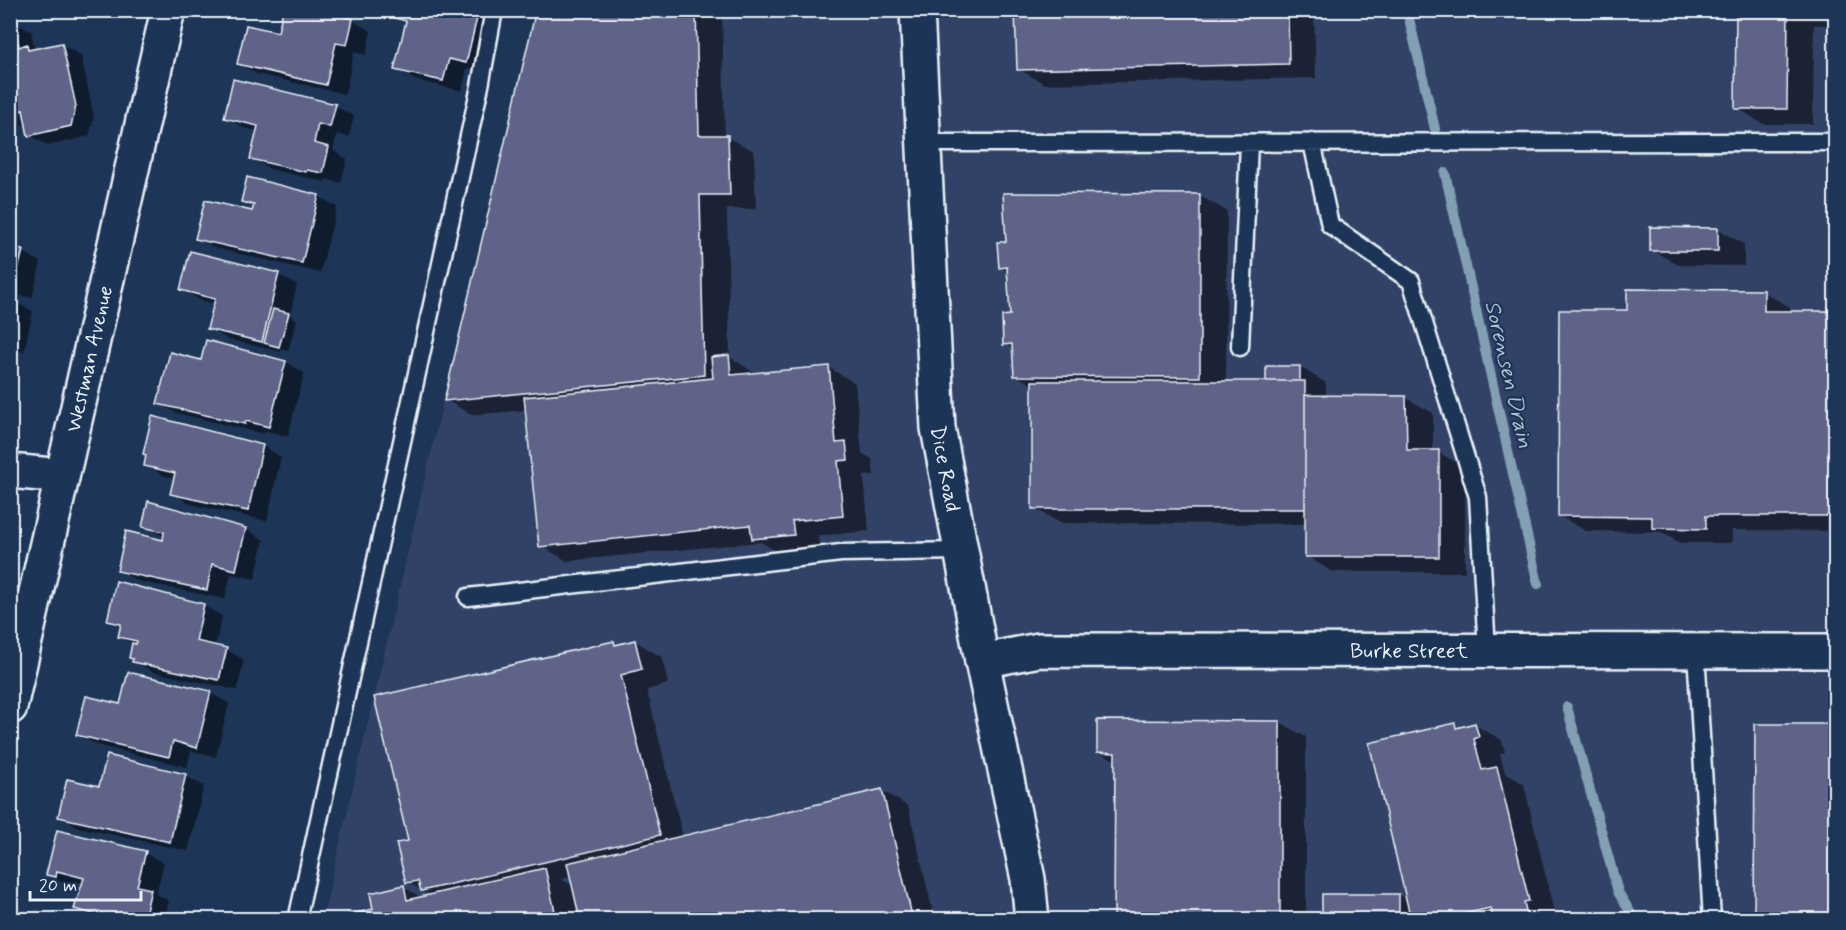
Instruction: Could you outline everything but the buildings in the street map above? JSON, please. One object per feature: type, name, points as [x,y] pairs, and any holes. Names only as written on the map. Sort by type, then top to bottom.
[{"type":"street","name":"Westman Avenue","points":[[10,707],[168,10]]},
{"type":"street","name":"Dice Road","points":[[916,10],[938,428],[982,661],[1028,879],[1032,920]]},
{"type":"street","points":[[10,471],[62,476]]},
{"type":"street","name":"Burke Street","points":[[982,661],[1040,650],[1836,651]]},
{"type":"lane","points":[[297,920],[480,86],[494,10]]},
{"type":"lane","points":[[1240,347],[1249,142]]},
{"type":"lane","points":[[1312,142],[1330,225],[1411,281],[1478,497],[1487,650]]},
{"type":"lane","points":[[922,143],[1836,142]]},
{"type":"lane","points":[[468,597],[841,554],[961,552]]},
{"type":"lane","points":[[1696,651],[1712,920]]},
{"type":"shaded area","points":[[534,11],[1835,11],[1835,919],[322,920]]},
{"type":"waterway","name":"Sorensen Drain","points":[[1407,10],[1435,129]]},
{"type":"waterway","name":"Sorensen Drain","points":[[1445,173],[1538,584]]},
{"type":"waterway","name":"Sorensen Drain","points":[[1567,707],[1618,892],[1635,920]]}]
